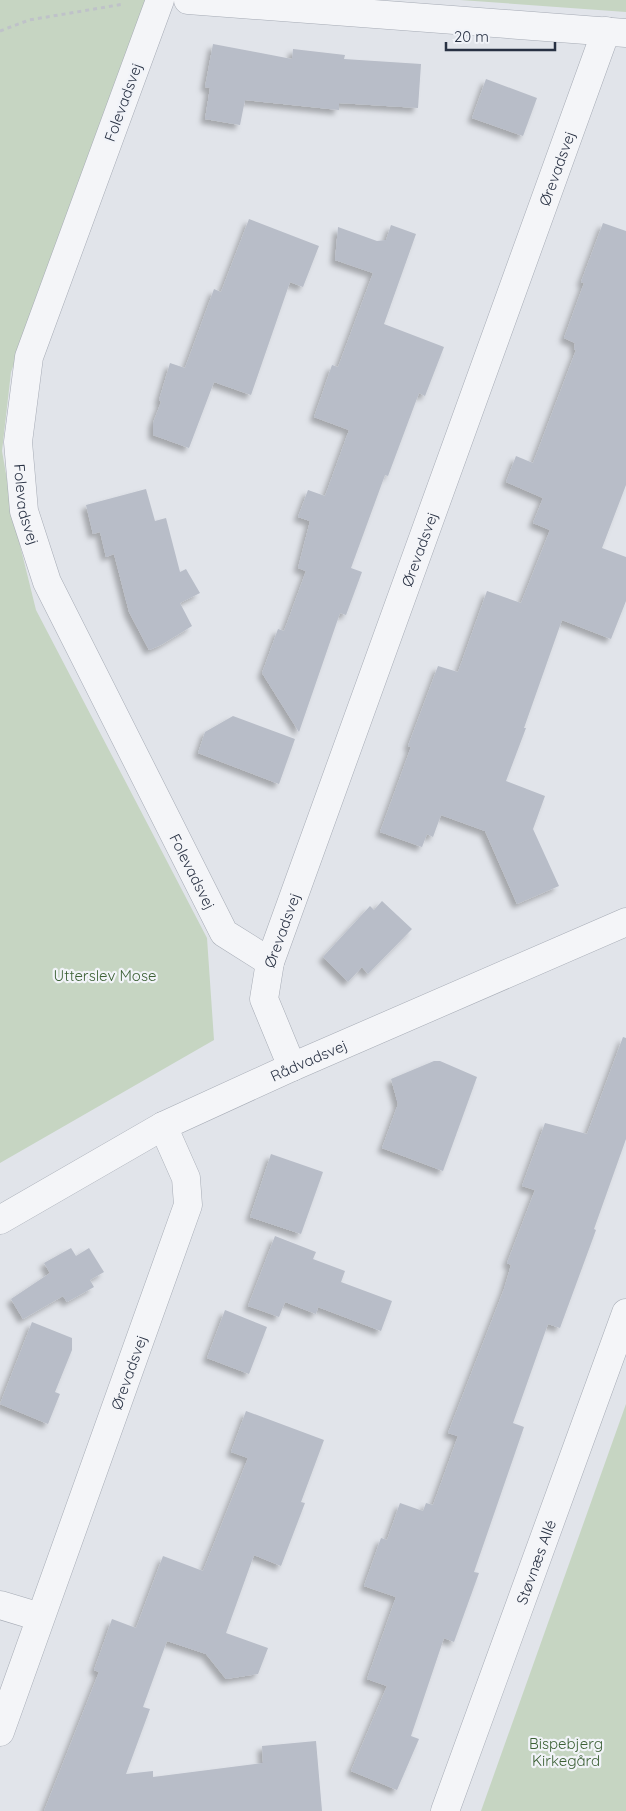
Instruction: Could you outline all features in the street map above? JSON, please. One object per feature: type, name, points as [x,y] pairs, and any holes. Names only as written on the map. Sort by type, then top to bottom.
[{"type":"street","name":"Folevadsvej","points":[[160,0],[29,357],[18,442],[24,511],[47,582],[224,933],[270,962]]},
{"type":"street","points":[[188,0],[616,32]]},
{"type":"street","name":"Ørevadsvej","points":[[292,1067],[264,999],[270,962],[616,32]]},
{"type":"street","name":"Rådvadsvej","points":[[0,1220],[163,1126],[292,1067],[626,922]]},
{"type":"street","name":"Ørevadsvej","points":[[0,1732],[188,1206],[186,1178],[163,1126]]},
{"type":"street","name":"Støvnæs Allé","points":[[445,1811],[626,1313]]},
{"type":"street","points":[[0,1605],[40,1617]]},
{"type":"path","points":[[0,31],[29,20],[130,3]]},
{"type":"green space","name":"Utterslev Mose","points":[[0,0],[155,0],[11,372],[2,451],[15,525],[36,610],[207,938],[214,1040],[0,1163]]},
{"type":"green space","points":[[460,0],[626,0],[626,12]]},
{"type":"green space","name":"Bispebjerg Kirkegård","points":[[626,1404],[626,1811],[481,1811]]},
{"type":"building","points":[[213,44],[292,59],[293,49],[345,55],[344,59],[421,64],[418,108],[339,103],[339,110],[245,100],[240,125],[205,119],[210,88],[205,87]]},
{"type":"building","points":[[486,79],[537,98],[523,136],[472,118]]},
{"type":"building","points":[[249,219],[319,246],[303,287],[290,282],[251,395],[214,382],[189,448],[153,435],[153,423],[161,402],[159,400],[170,363],[185,368],[214,289],[221,292]]},
{"type":"building","points":[[603,223],[626,231],[626,485],[602,548],[626,557],[626,601],[611,639],[562,620],[506,781],[545,796],[533,829],[559,886],[517,904],[485,831],[441,815],[433,837],[427,834],[422,847],[380,832],[411,747],[408,746],[438,666],[458,672],[487,591],[521,603],[550,530],[533,523],[543,498],[506,482],[516,456],[533,463],[576,350],[574,349],[575,343],[564,338],[584,283],[581,282]]},
{"type":"building","points":[[391,225],[416,234],[384,324],[444,347],[425,396],[419,393],[388,476],[385,475],[351,568],[362,572],[346,615],[340,613],[299,732],[262,673],[278,629],[284,631],[306,571],[298,568],[310,521],[298,517],[308,490],[325,496],[349,430],[314,417],[332,365],[338,367],[373,273],[335,260],[338,227],[377,241],[386,240]]},
{"type":"building","points":[[146,489],[155,521],[166,518],[180,572],[186,569],[200,593],[180,603],[192,626],[149,650],[129,612],[114,554],[106,557],[100,532],[93,534],[86,505]]},
{"type":"building","points":[[233,716],[295,739],[279,784],[198,753],[205,732]]},
{"type":"building","points":[[382,901],[412,929],[368,974],[362,967],[348,982],[323,957],[370,906],[374,910]]},
{"type":"building","points":[[623,1037],[626,1038],[626,1139],[594,1229],[596,1230],[560,1328],[548,1324],[513,1423],[524,1427],[474,1572],[479,1573],[454,1642],[444,1638],[411,1736],[419,1739],[397,1790],[351,1771],[387,1686],[367,1679],[396,1597],[364,1586],[381,1538],[387,1540],[400,1503],[423,1511],[426,1503],[433,1505],[458,1436],[448,1433],[504,1289],[511,1265],[507,1263],[535,1190],[522,1186],[545,1123],[587,1134]]},
{"type":"building","points":[[434,1061],[440,1061],[477,1077],[443,1171],[382,1148],[398,1104],[391,1079]]},
{"type":"building","points":[[271,1154],[323,1172],[301,1234],[250,1217]]},
{"type":"building","points":[[275,1236],[316,1252],[313,1259],[345,1271],[341,1282],[392,1301],[381,1331],[318,1307],[316,1314],[285,1302],[279,1317],[248,1306]]},
{"type":"building","points":[[71,1248],[76,1256],[89,1248],[104,1272],[90,1280],[94,1287],[67,1302],[63,1296],[23,1319],[11,1299],[50,1273],[44,1263]]},
{"type":"building","points":[[225,1310],[267,1327],[249,1374],[207,1358]]},
{"type":"building","points":[[32,1322],[72,1338],[72,1350],[55,1392],[60,1394],[48,1424],[0,1404]]},
{"type":"building","points":[[246,1411],[324,1440],[301,1502],[305,1503],[281,1566],[254,1555],[226,1633],[268,1648],[258,1674],[226,1679],[206,1654],[167,1641],[143,1707],[150,1709],[126,1774],[153,1771],[153,1777],[263,1763],[262,1746],[316,1741],[322,1811],[44,1811],[99,1672],[94,1670],[112,1619],[136,1628],[163,1556],[203,1571],[248,1458],[231,1452]]}]
